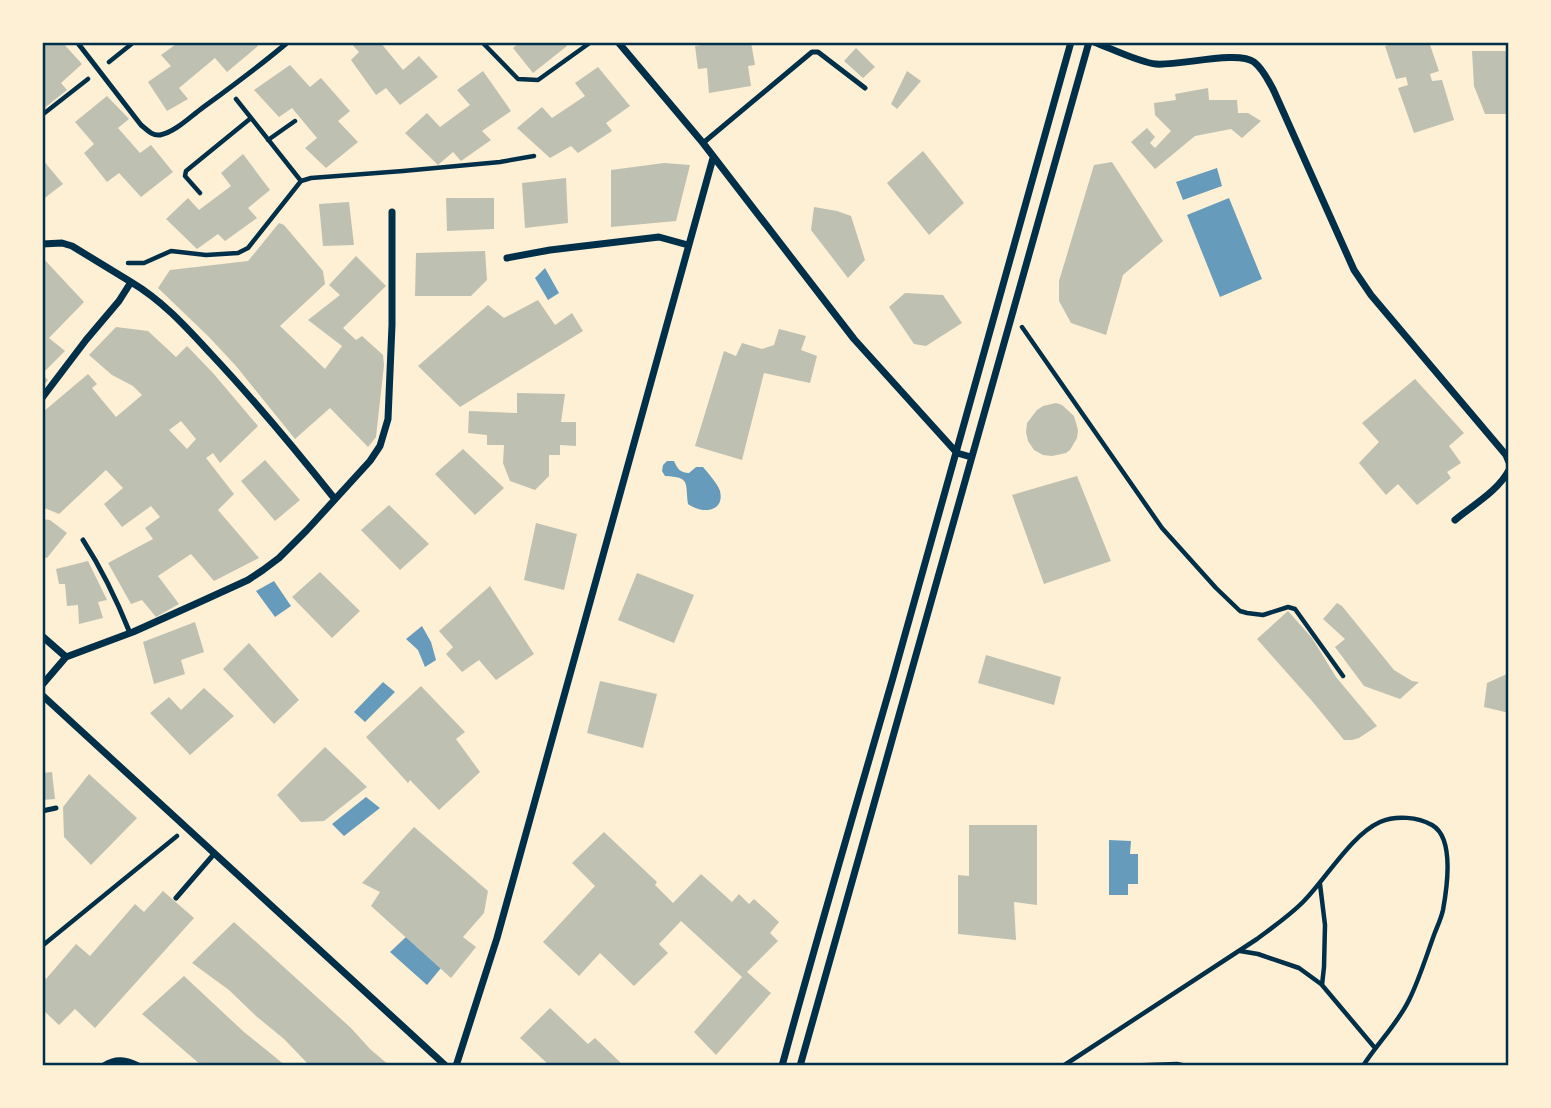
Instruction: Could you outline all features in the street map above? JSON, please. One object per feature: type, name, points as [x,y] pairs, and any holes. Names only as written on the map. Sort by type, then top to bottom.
[{"type":"street","points":[[618,42],[703,143],[854,339],[957,453],[971,457]]},
{"type":"street","points":[[782,1066],[1071,42]]},
{"type":"street","points":[[800,1066],[1012,312],[1092,42],[1154,64],[1234,57],[1254,61],[1273,89],[1354,270],[1371,295],[1506,454],[1509,462]]},
{"type":"street","points":[[456,1066],[497,938],[713,158]]},
{"type":"street","points":[[42,685],[66,657],[130,633],[225,591],[263,570],[279,558],[370,461],[380,446],[388,419],[392,325],[392,212]]},
{"type":"street","points":[[507,258],[659,237],[688,245]]},
{"type":"street","points":[[42,244],[62,243],[72,246],[131,282],[173,313],[283,434],[334,498]]},
{"type":"street","points":[[42,398],[131,282]]},
{"type":"street","points":[[1455,520],[1505,478],[1509,470]]},
{"type":"street","points":[[42,636],[66,657]]},
{"type":"street","points":[[42,695],[446,1066]]},
{"type":"street","points":[[104,1066],[111,1061],[127,1060],[138,1066]]},
{"type":"lane","points":[[77,42],[141,125],[155,135],[170,131],[261,65],[288,42]]},
{"type":"lane","points":[[703,143],[812,52],[818,52],[865,88]]},
{"type":"lane","points":[[83,540],[115,596],[130,633]]},
{"type":"lane","points":[[42,811],[57,808]]},
{"type":"lane","points":[[176,898],[214,854]]},
{"type":"path","points":[[42,115],[134,42]]},
{"type":"path","points":[[482,42],[518,79],[538,80],[591,42]]},
{"type":"path","points":[[228,89],[301,181]]},
{"type":"path","points":[[200,193],[186,176],[186,172],[251,118]]},
{"type":"path","points":[[268,139],[295,121]]},
{"type":"path","points":[[127,263],[144,263],[171,251],[205,255],[237,253],[248,248],[301,181],[311,178],[500,162],[534,156]]},
{"type":"path","points":[[1012,312],[1162,528],[1194,564],[1240,611],[1259,615],[1288,607],[1295,609],[1343,676]]},
{"type":"path","points":[[1062,1066],[1281,921],[1302,903],[1356,840],[1381,821],[1392,818],[1417,819],[1438,829],[1443,839],[1448,865],[1443,912],[1408,1002],[1363,1066]]},
{"type":"path","points":[[42,946],[186,828]]},
{"type":"path","points":[[1320,883],[1325,925],[1322,985]]},
{"type":"path","points":[[1239,950],[1299,968],[1322,985],[1375,1048]]},
{"type":"path","points":[[1120,1066],[1187,1066]]},
{"type":"water","points":[[1217,168],[1222,186],[1183,200],[1176,182]]},
{"type":"water","points":[[1229,198],[1262,279],[1220,297],[1187,215]]},
{"type":"water","points":[[545,268],[559,293],[548,300],[535,278]]},
{"type":"water","points":[[667,461],[674,461],[679,470],[686,473],[696,467],[703,467],[719,488],[719,504],[705,510],[688,504],[685,482],[679,478],[665,476],[662,471]]},
{"type":"water","points":[[274,581],[291,606],[275,617],[256,591]]},
{"type":"water","points":[[422,626],[431,642],[436,660],[425,667],[418,650],[406,639]]},
{"type":"water","points":[[383,682],[395,692],[365,722],[354,712]]},
{"type":"water","points":[[366,797],[380,808],[344,836],[332,824]]},
{"type":"water","points":[[1109,840],[1131,841],[1130,854],[1138,854],[1138,884],[1128,884],[1128,895],[1109,895]]},
{"type":"water","points":[[406,937],[441,968],[427,985],[390,952]]},
{"type":"building","points":[[42,42],[62,42],[82,64],[61,83],[67,90],[42,110]]},
{"type":"building","points":[[179,42],[254,42],[258,46],[227,72],[215,58],[179,88],[188,99],[167,111],[148,82],[171,66],[161,55]]},
{"type":"building","points":[[350,42],[380,42],[403,70],[419,56],[438,77],[400,105],[386,88],[376,95],[351,60],[359,52]]},
{"type":"building","points":[[520,42],[564,42],[567,46],[533,73],[513,48]]},
{"type":"building","points":[[721,42],[751,42],[755,65],[748,66],[751,86],[709,93],[707,68],[698,69],[695,46]]},
{"type":"building","points":[[1401,42],[1429,42],[1439,71],[1430,74],[1432,81],[1442,80],[1454,120],[1414,133],[1398,88],[1408,85],[1406,77],[1396,79],[1385,46]]},
{"type":"building","points":[[856,48],[875,67],[863,78],[844,61]]},
{"type":"building","points":[[1472,51],[1509,51],[1509,114],[1485,114],[1474,86]]},
{"type":"building","points":[[290,65],[310,87],[321,78],[350,111],[338,121],[358,142],[326,168],[305,148],[317,138],[292,108],[279,117],[254,90]]},
{"type":"building","points":[[598,67],[630,106],[606,123],[612,131],[578,153],[571,146],[550,158],[517,128],[542,107],[552,118],[585,96],[575,83]]},
{"type":"building","points":[[483,71],[511,111],[482,131],[491,140],[461,161],[453,152],[438,165],[405,133],[427,113],[440,127],[470,105],[457,90]]},
{"type":"building","points":[[907,71],[921,81],[897,109],[891,104]]},
{"type":"building","points":[[1208,88],[1209,100],[1237,100],[1238,113],[1248,113],[1261,121],[1242,138],[1231,129],[1195,136],[1155,169],[1131,142],[1147,128],[1155,137],[1150,143],[1155,148],[1171,131],[1155,115],[1154,103],[1176,100],[1175,94]]},
{"type":"building","points":[[107,96],[129,119],[118,128],[140,153],[151,145],[173,172],[141,197],[119,173],[107,182],[84,153],[94,144],[75,122]]},
{"type":"building","points":[[923,151],[964,203],[929,235],[887,183]]},
{"type":"building","points":[[243,154],[270,190],[248,208],[257,218],[225,241],[218,234],[197,249],[166,219],[188,198],[199,210],[231,186],[221,173]]},
{"type":"building","points":[[42,159],[63,184],[42,200]]},
{"type":"building","points":[[1112,162],[1163,241],[1123,275],[1106,335],[1071,323],[1059,301],[1059,281],[1094,165]]},
{"type":"building","points":[[664,163],[690,165],[676,221],[611,227],[611,170]]},
{"type":"building","points":[[566,178],[568,223],[525,228],[522,183]]},
{"type":"building","points":[[446,198],[494,198],[494,229],[447,231]]},
{"type":"building","points":[[349,202],[354,245],[323,246],[319,204]]},
{"type":"building","points":[[814,207],[851,216],[865,260],[848,278],[811,230]]},
{"type":"building","points":[[279,223],[284,225],[323,271],[325,284],[280,326],[325,369],[342,346],[308,320],[340,295],[329,285],[356,256],[386,286],[343,328],[356,340],[362,336],[383,355],[376,437],[368,447],[330,408],[295,439],[236,366],[158,288],[170,270],[248,261]]},
{"type":"building","points":[[485,251],[487,280],[471,296],[415,296],[416,253]]},
{"type":"building","points":[[42,257],[84,302],[49,338],[65,351],[42,374],[42,337],[45,334],[42,332]]},
{"type":"building","points":[[905,293],[943,295],[962,323],[926,346],[914,344],[889,307]]},
{"type":"building","points":[[538,300],[555,325],[572,313],[583,331],[460,407],[418,366],[488,305],[504,318]]},
{"type":"building","points":[[116,327],[148,331],[176,357],[187,346],[258,426],[220,463],[213,453],[206,458],[234,494],[218,510],[259,558],[214,581],[191,554],[158,576],[179,604],[156,617],[142,600],[131,604],[108,563],[153,539],[145,528],[160,517],[151,506],[122,527],[104,504],[123,488],[106,470],[59,514],[42,507],[43,412],[88,374],[97,384],[92,388],[116,417],[142,395],[133,386],[112,375],[89,355]],"holes":[[[181,421],[196,439],[187,449],[169,430]]]},
{"type":"building","points":[[779,329],[806,336],[801,350],[817,356],[810,383],[764,373],[742,460],[695,446],[724,351],[736,356],[742,343],[762,349],[774,345]]},
{"type":"building","points":[[42,374],[48,380],[42,388]]},
{"type":"building","points":[[1415,379],[1464,433],[1449,446],[1461,463],[1447,472],[1451,478],[1417,505],[1398,484],[1386,495],[1359,463],[1379,442],[1362,423]]},
{"type":"building","points":[[517,393],[565,394],[561,422],[576,422],[576,446],[560,445],[560,455],[549,455],[549,476],[535,490],[510,481],[503,463],[504,445],[487,445],[487,435],[468,433],[469,411],[517,413]]},
{"type":"building","points":[[1056,403],[1074,416],[1077,438],[1066,453],[1043,455],[1034,450],[1028,441],[1027,423],[1037,410]]},
{"type":"building","points":[[463,449],[504,488],[475,515],[435,474]]},
{"type":"building","points":[[265,460],[300,500],[275,521],[241,481]]},
{"type":"building","points":[[1077,476],[1111,561],[1044,584],[1012,495]]},
{"type":"building","points":[[389,505],[429,544],[400,570],[361,530]]},
{"type":"building","points":[[42,519],[50,520],[67,533],[47,558],[42,557]]},
{"type":"building","points":[[536,523],[577,534],[564,590],[524,580]]},
{"type":"building","points":[[88,561],[107,600],[98,602],[103,618],[79,624],[78,605],[67,606],[65,584],[59,584],[56,569]]},
{"type":"building","points":[[320,572],[360,611],[332,638],[292,597]]},
{"type":"building","points":[[637,573],[694,595],[674,643],[618,620]]},
{"type":"building","points":[[490,586],[534,654],[496,680],[479,660],[462,672],[446,654],[453,647],[439,631]]},
{"type":"building","points":[[1337,603],[1394,670],[1412,681],[1419,682],[1400,699],[1364,686],[1335,647],[1345,639],[1323,619]]},
{"type":"building","points":[[1288,611],[1312,638],[1336,677],[1377,726],[1359,738],[1344,740],[1257,639]]},
{"type":"building","points":[[195,622],[204,652],[181,660],[185,674],[154,684],[143,642]]},
{"type":"building","points":[[249,643],[299,700],[274,724],[223,669]]},
{"type":"building","points":[[986,655],[1061,677],[1054,705],[978,683]]},
{"type":"building","points":[[1509,673],[1509,713],[1484,707],[1487,683]]},
{"type":"building","points":[[600,681],[657,694],[643,748],[587,733]]},
{"type":"building","points":[[421,686],[465,732],[456,739],[480,772],[439,810],[410,780],[408,783],[366,737]]},
{"type":"building","points":[[204,688],[234,716],[190,755],[150,713],[169,697],[181,710]]},
{"type":"building","points":[[325,747],[367,787],[324,821],[301,822],[277,795]]},
{"type":"building","points":[[52,772],[55,799],[42,800],[42,773]]},
{"type":"building","points":[[89,774],[137,818],[91,865],[64,837],[63,807]]},
{"type":"building","points":[[969,825],[1037,825],[1037,905],[1014,902],[1016,940],[958,934],[958,875],[969,876]]},
{"type":"building","points":[[414,827],[488,891],[484,913],[463,937],[476,947],[451,978],[371,906],[380,892],[362,883]]},
{"type":"building","points":[[604,832],[657,882],[655,885],[673,903],[701,874],[732,902],[739,894],[749,904],[754,899],[779,922],[770,933],[778,941],[747,972],[771,993],[716,1055],[694,1032],[742,977],[681,921],[659,944],[668,953],[634,986],[600,953],[579,976],[543,942],[595,886],[572,863]]},
{"type":"building","points":[[1506,855],[1509,855],[1509,892],[1507,892]]},
{"type":"building","points":[[163,891],[194,918],[95,1028],[75,1009],[59,1025],[42,1009],[42,975],[46,979],[76,944],[90,956],[135,904],[144,912]]},
{"type":"building","points":[[234,922],[390,1066],[310,1066],[229,990],[192,963]]},
{"type":"building","points":[[184,976],[244,1032],[286,1066],[202,1066],[142,1014]]},
{"type":"building","points":[[550,1008],[588,1044],[595,1038],[624,1066],[550,1066],[520,1038]]}]
